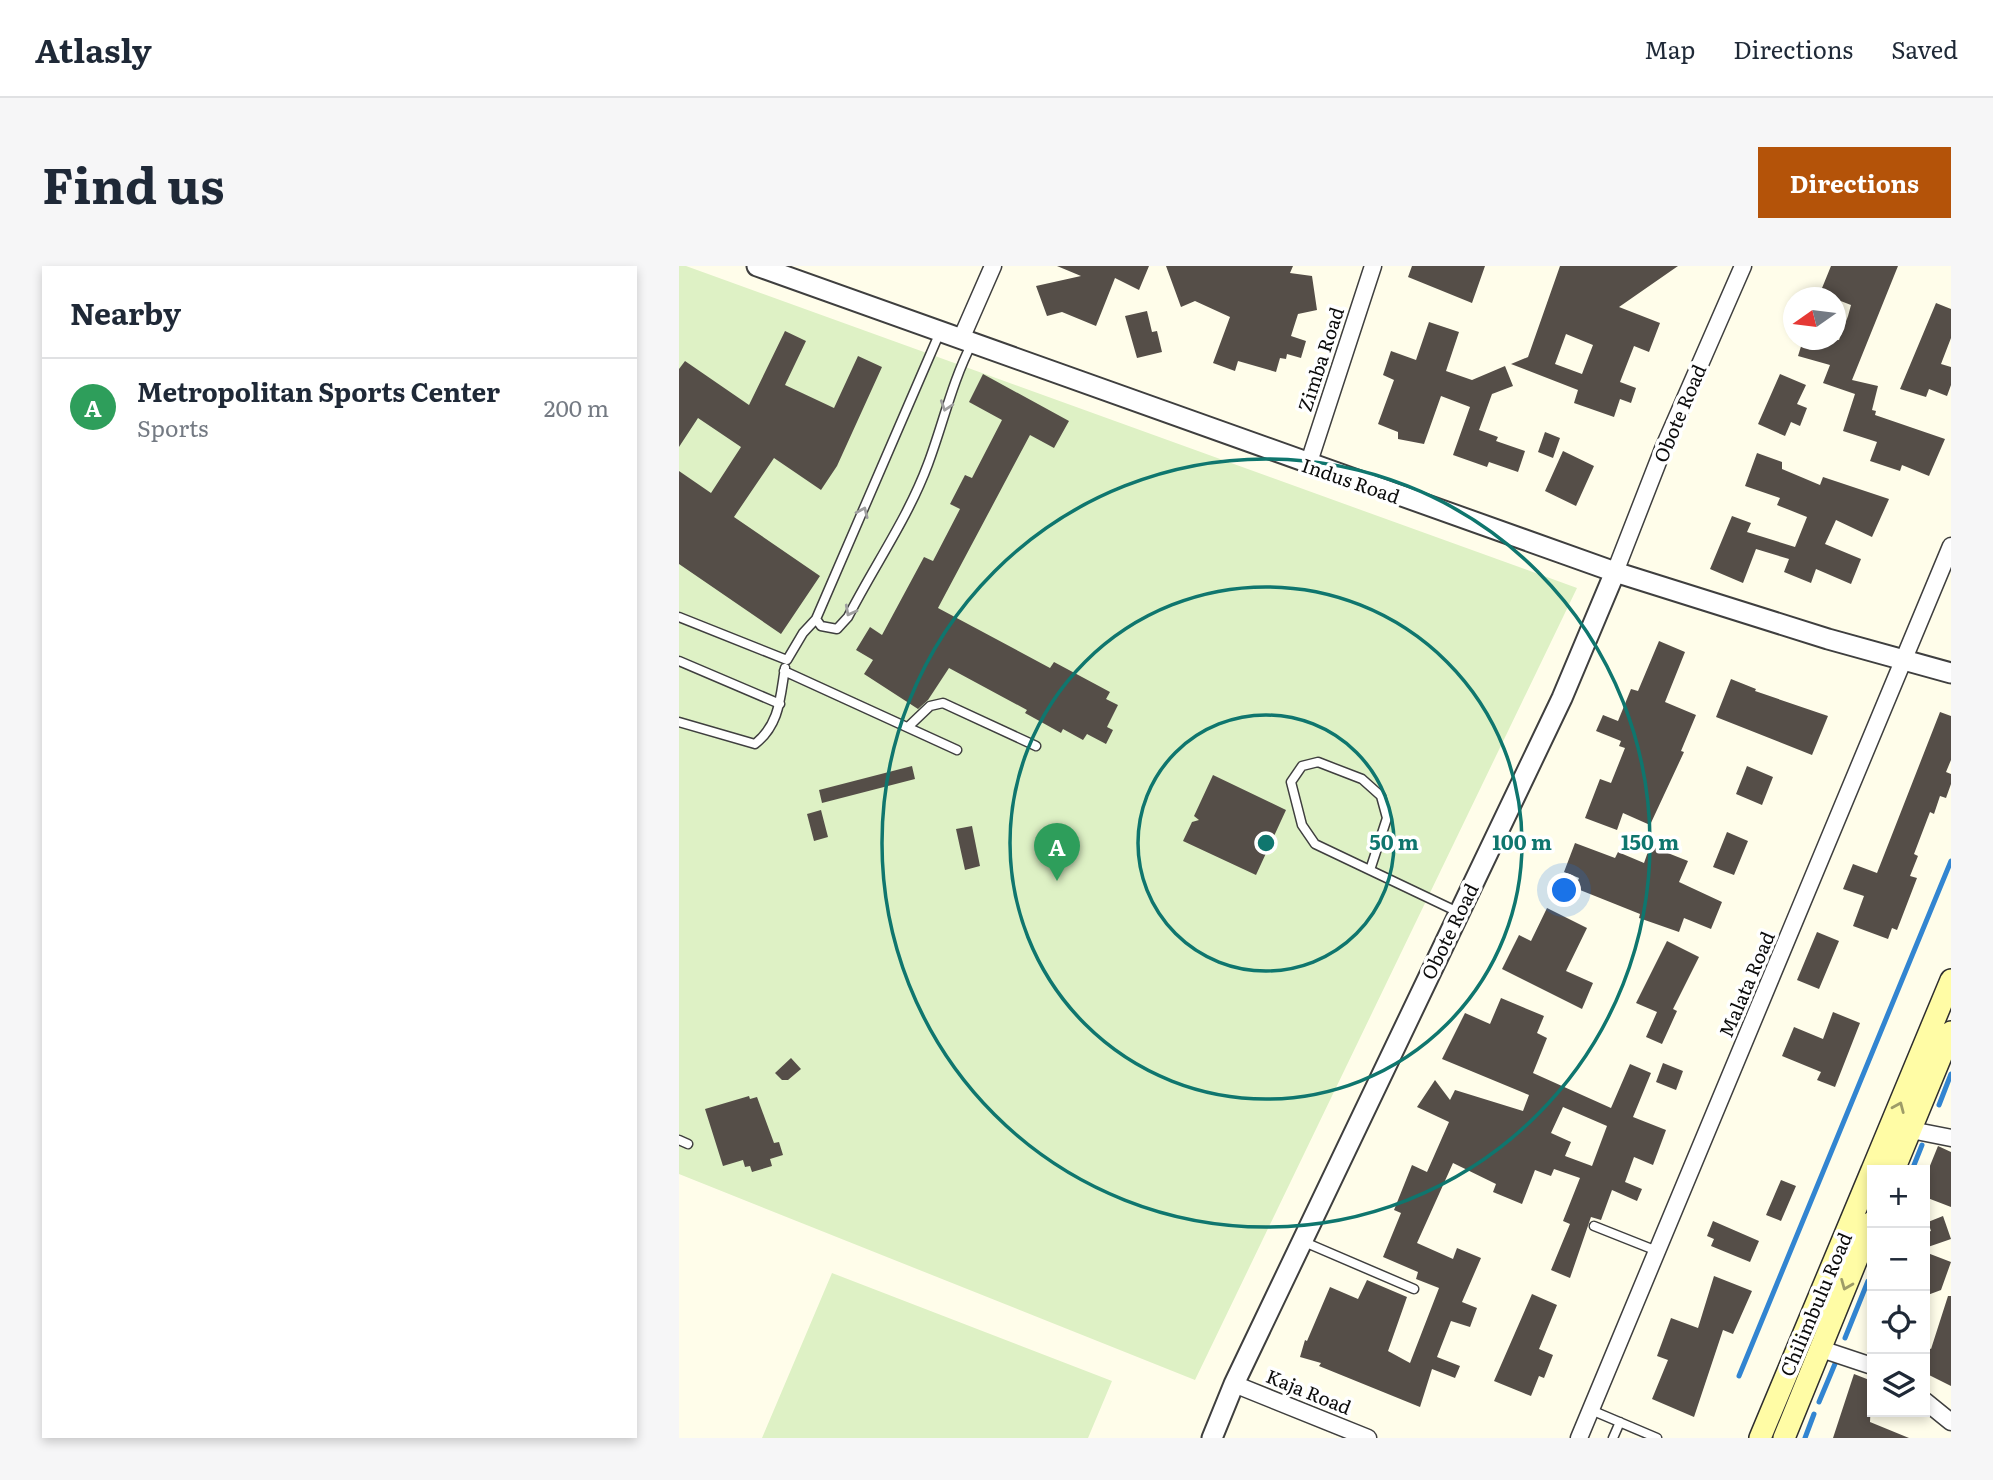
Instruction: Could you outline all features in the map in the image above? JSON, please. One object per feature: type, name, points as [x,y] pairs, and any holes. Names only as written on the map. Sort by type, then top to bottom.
[{"type":"main road","name":"Chilimbulu Road","points":[[1874,1165],[1951,980]]},
{"type":"main road","points":[[1896,1165],[1951,1031]]},
{"type":"main road","name":"Chilimbulu Road","points":[[1760,1438],[1867,1182]]},
{"type":"main road","name":"Chilimbulu Road","points":[[1784,1438],[1870,1228]]},
{"type":"street","name":"Indus Road","points":[[757,266],[1308,465],[1615,572],[1951,673]]},
{"type":"street","points":[[967,341],[993,266]]},
{"type":"street","name":"Zimba Road","points":[[1308,465],[1373,266]]},
{"type":"street","name":"Obote Road","points":[[1212,1438],[1234,1384],[1562,698],[1663,449],[1743,266]]},
{"type":"street","name":"Malata Road","points":[[1579,1438],[1951,545]]},
{"type":"street","points":[[1911,1130],[1951,1138]]},
{"type":"street","points":[[1821,1349],[1867,1364]]},
{"type":"street","name":"Kaja Road","points":[[1234,1384],[1368,1438]]},
{"type":"street","points":[[1930,1405],[1951,1422]]},
{"type":"lane","points":[[679,722],[755,744],[770,732],[780,704],[787,660],[803,633],[816,619],[940,332]]},
{"type":"lane","points":[[816,619],[821,626],[837,629],[848,617],[909,508],[928,465],[967,341]]},
{"type":"lane","points":[[679,617],[787,660]]},
{"type":"lane","points":[[679,661],[780,704]]},
{"type":"lane","points":[[784,671],[957,750]]},
{"type":"lane","points":[[908,727],[930,706],[943,703],[1037,746]]},
{"type":"lane","points":[[1370,870],[1387,818],[1381,796],[1362,779],[1318,762],[1302,766],[1291,782],[1302,825],[1315,844],[1458,912]]},
{"type":"lane","points":[[679,1140],[688,1144]]},
{"type":"lane","points":[[1594,1226],[1657,1251]]},
{"type":"lane","points":[[1302,1241],[1414,1289]]},
{"type":"lane","points":[[1591,1410],[1657,1438]]},
{"type":"lane","points":[[1613,1438],[1620,1422]]},
{"type":"green space","points":[[679,266],[686,266],[1577,588],[1195,1380],[679,1174]]},
{"type":"green space","points":[[832,1273],[1112,1381],[1088,1438],[762,1438]]},
{"type":"building","points":[[1057,266],[1149,266],[1139,290],[1115,278],[1096,326],[1062,312],[1047,316],[1036,286],[1081,276]]},
{"type":"building","points":[[1166,266],[1293,266],[1290,273],[1312,276],[1317,310],[1298,314],[1291,336],[1306,341],[1301,358],[1287,354],[1286,359],[1280,358],[1276,372],[1238,361],[1235,371],[1213,363],[1230,317],[1195,301],[1181,307]]},
{"type":"building","points":[[1412,266],[1485,266],[1472,303],[1408,277]]},
{"type":"building","points":[[1560,266],[1678,266],[1619,307],[1660,323],[1649,352],[1634,346],[1620,382],[1636,388],[1631,403],[1620,399],[1614,417],[1574,403],[1578,390],[1511,364],[1528,357]],"holes":[[[1566,334],[1593,345],[1582,374],[1555,364]]]},
{"type":"building","points":[[1831,266],[1898,266],[1852,380],[1878,386],[1872,410],[1876,411],[1875,415],[1945,439],[1929,476],[1902,465],[1900,471],[1870,461],[1877,442],[1843,431],[1855,394],[1823,383],[1830,365],[1798,356],[1800,350],[1846,350],[1846,321],[1851,305],[1846,303],[1846,287],[1822,287]]},
{"type":"building","points":[[1936,303],[1951,309],[1951,338],[1941,364],[1951,367],[1951,385],[1947,396],[1929,389],[1926,397],[1900,389]]},
{"type":"building","points":[[1147,311],[1152,332],[1157,331],[1162,352],[1137,358],[1125,316]]},
{"type":"building","points":[[1429,322],[1459,332],[1446,371],[1472,380],[1505,366],[1513,386],[1492,394],[1479,430],[1498,437],[1496,441],[1525,451],[1518,472],[1489,462],[1487,467],[1453,455],[1470,407],[1441,396],[1424,444],[1398,439],[1398,432],[1378,424],[1394,380],[1383,375],[1391,351],[1416,360]]},
{"type":"building","points":[[785,331],[806,341],[785,385],[834,408],[858,356],[882,367],[837,466],[821,490],[774,458],[734,517],[820,576],[781,634],[679,564],[679,471],[711,493],[741,447],[698,418],[679,447],[679,369],[685,361],[749,405]]},
{"type":"building","points":[[983,374],[1069,421],[1054,448],[1030,435],[938,608],[1050,668],[1054,662],[1110,692],[1106,699],[1118,705],[1107,727],[1113,730],[1106,744],[1087,734],[1083,740],[1063,729],[1061,733],[1025,713],[1027,710],[949,668],[928,700],[918,709],[864,674],[873,660],[856,650],[870,627],[882,635],[924,557],[933,561],[960,509],[950,504],[965,475],[972,478],[1002,420],[969,402]]},
{"type":"building","points":[[1780,374],[1806,385],[1797,404],[1807,408],[1800,426],[1791,422],[1785,436],[1758,424]]},
{"type":"building","points":[[1545,432],[1560,438],[1553,458],[1538,452]]},
{"type":"building","points":[[1563,451],[1594,466],[1576,506],[1545,491]]},
{"type":"building","points":[[1757,453],[1782,462],[1782,469],[1820,485],[1823,477],[1889,499],[1872,537],[1836,520],[1825,544],[1861,559],[1851,584],[1816,569],[1811,583],[1784,572],[1789,559],[1756,549],[1743,583],[1710,569],[1732,516],[1751,523],[1747,532],[1795,547],[1807,517],[1777,505],[1780,498],[1745,486]]},
{"type":"building","points":[[1659,641],[1685,652],[1665,702],[1696,715],[1681,751],[1684,752],[1650,825],[1623,813],[1617,830],[1585,818],[1600,779],[1611,783],[1625,748],[1619,746],[1621,741],[1596,731],[1603,715],[1618,721],[1631,689],[1638,691]]},
{"type":"building","points":[[1731,679],[1756,689],[1755,691],[1828,716],[1812,755],[1716,717]]},
{"type":"building","points":[[1940,712],[1951,716],[1951,760],[1946,772],[1951,774],[1951,784],[1946,798],[1940,796],[1934,814],[1930,812],[1914,854],[1918,856],[1910,876],[1917,878],[1897,930],[1892,928],[1888,939],[1853,926],[1864,896],[1843,889],[1853,864],[1877,873]]},
{"type":"building","points":[[912,766],[915,779],[822,803],[819,790]]},
{"type":"building","points":[[1747,766],[1773,777],[1762,805],[1736,794]]},
{"type":"building","points":[[1213,775],[1286,810],[1256,875],[1183,841],[1192,822],[1199,820],[1194,816]]},
{"type":"building","points":[[821,810],[828,837],[814,841],[807,814]]},
{"type":"building","points":[[972,826],[980,866],[965,870],[956,829]]},
{"type":"building","points":[[1727,832],[1748,841],[1734,875],[1713,867]]},
{"type":"building","points":[[1575,843],[1615,858],[1618,852],[1644,863],[1650,846],[1688,861],[1679,882],[1722,902],[1711,929],[1684,918],[1679,932],[1639,918],[1640,914],[1575,888],[1579,878],[1564,872]]},
{"type":"building","points":[[1547,908],[1587,928],[1566,971],[1593,983],[1582,1009],[1502,969],[1519,935],[1531,941]]},
{"type":"building","points":[[1817,932],[1839,941],[1819,989],[1797,980]]},
{"type":"building","points":[[1667,941],[1699,957],[1673,1009],[1677,1011],[1662,1044],[1646,1037],[1657,1012],[1636,1003]]},
{"type":"building","points":[[1501,998],[1544,1016],[1537,1033],[1547,1038],[1533,1073],[1611,1108],[1630,1064],[1651,1073],[1633,1117],[1666,1130],[1653,1165],[1634,1157],[1625,1182],[1642,1189],[1637,1201],[1612,1190],[1601,1220],[1591,1217],[1570,1278],[1551,1270],[1570,1224],[1563,1221],[1580,1178],[1554,1169],[1551,1176],[1535,1170],[1522,1204],[1493,1192],[1496,1184],[1453,1163],[1417,1243],[1453,1259],[1457,1248],[1481,1258],[1462,1302],[1477,1308],[1470,1327],[1451,1321],[1437,1357],[1460,1366],[1455,1378],[1432,1369],[1420,1407],[1319,1366],[1321,1363],[1300,1357],[1305,1340],[1307,1341],[1330,1287],[1358,1299],[1367,1280],[1407,1297],[1388,1351],[1410,1363],[1439,1288],[1416,1279],[1418,1272],[1383,1257],[1401,1213],[1394,1210],[1412,1165],[1427,1172],[1449,1122],[1417,1107],[1435,1080],[1450,1100],[1455,1090],[1523,1111],[1529,1095],[1442,1059],[1465,1013],[1490,1024]],"holes":[[[1563,1107],[1607,1126],[1592,1166],[1565,1156],[1571,1142],[1551,1133]]]},
{"type":"building","points":[[1833,1012],[1860,1023],[1835,1087],[1817,1080],[1821,1072],[1782,1056],[1794,1027],[1823,1039]]},
{"type":"building","points":[[791,1058],[801,1069],[788,1080],[782,1080],[775,1073]]},
{"type":"building","points":[[1663,1063],[1683,1071],[1676,1090],[1656,1082]]},
{"type":"building","points":[[749,1096],[750,1099],[757,1097],[774,1143],[779,1142],[783,1155],[770,1159],[772,1166],[752,1172],[750,1166],[745,1167],[743,1160],[723,1166],[705,1109]]},
{"type":"building","points":[[1938,1146],[1951,1152],[1951,1207],[1930,1199],[1930,1166]]},
{"type":"building","points":[[1781,1180],[1796,1186],[1781,1221],[1766,1215]]},
{"type":"building","points":[[1943,1216],[1951,1239],[1930,1246],[1930,1221]]},
{"type":"building","points":[[1713,1221],[1759,1241],[1750,1262],[1711,1246],[1714,1239],[1707,1236]]},
{"type":"building","points":[[1930,1254],[1951,1262],[1941,1290],[1930,1294]]},
{"type":"building","points":[[1714,1276],[1752,1291],[1733,1334],[1723,1330],[1694,1417],[1652,1399],[1668,1360],[1657,1356],[1671,1318],[1698,1328]]},
{"type":"building","points":[[1532,1294],[1557,1305],[1539,1349],[1553,1355],[1544,1378],[1539,1376],[1531,1396],[1494,1381]]},
{"type":"building","points":[[1948,1296],[1951,1296],[1951,1386],[1930,1376],[1931,1349]]},
{"type":"building","points":[[1854,1374],[1867,1379],[1867,1417],[1870,1417],[1870,1422],[1909,1438],[1833,1438]]},
{"type":"waterway","points":[[1739,1376],[1951,861]]},
{"type":"waterway","points":[[1939,1105],[1951,1074]]},
{"type":"waterway","points":[[1914,1165],[1922,1145]]},
{"type":"waterway","points":[[1845,1338],[1867,1283]]},
{"type":"waterway","points":[[1819,1402],[1837,1359]]},
{"type":"waterway","points":[[1805,1438],[1814,1414]]},
{"type":"place","name":"Metropolitan Sports Center","points":[[1057,881]]}]
